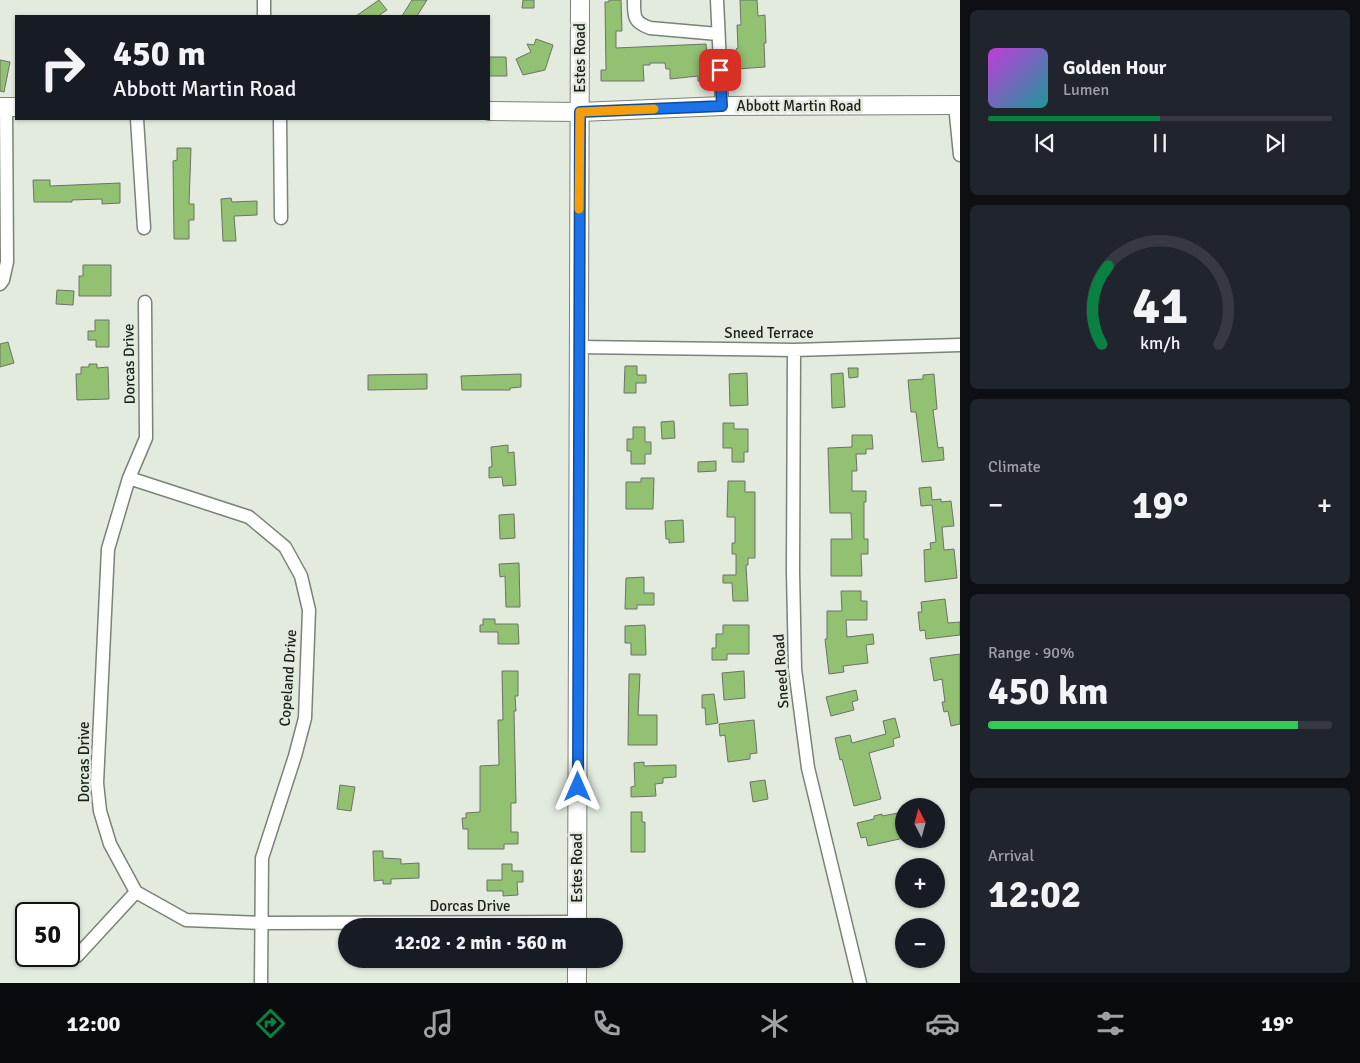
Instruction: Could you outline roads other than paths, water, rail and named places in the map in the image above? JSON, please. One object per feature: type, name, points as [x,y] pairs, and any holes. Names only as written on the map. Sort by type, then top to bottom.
[{"type":"main road","name":"Estes Road","points":[[577,918],[580,0]]},
{"type":"main road","name":"Abbott Martin Road","points":[[490,111],[580,112],[722,106],[958,105]]},
{"type":"main road","points":[[577,968],[577,983]]},
{"type":"street","points":[[264,0],[264,15]]},
{"type":"street","points":[[634,0],[634,14],[637,22],[642,26],[718,34]]},
{"type":"street","points":[[717,0],[722,106]]},
{"type":"street","points":[[958,105],[960,155]]},
{"type":"street","points":[[0,284],[3,280],[7,262],[8,107]]},
{"type":"street","points":[[137,120],[144,228]]},
{"type":"street","points":[[280,120],[281,218]]},
{"type":"street","name":"Dorcas Drive","points":[[144,302],[146,438],[129,478],[108,549],[96,783],[100,811],[110,844],[136,892],[186,920],[338,923]]},
{"type":"street","name":"Sneed Terrace","points":[[579,347],[794,350],[960,345]]},
{"type":"street","name":"Sneed Road","points":[[794,350],[793,572],[797,688],[808,768],[860,983]]},
{"type":"street","name":"Copeland Drive","points":[[129,478],[249,517],[285,547],[301,576],[309,610],[305,718],[295,756],[262,858],[261,983]]},
{"type":"street","points":[[80,953],[136,892]]}]
